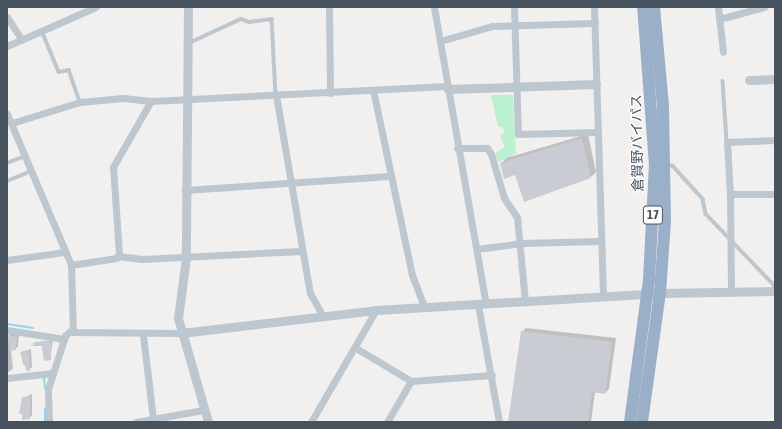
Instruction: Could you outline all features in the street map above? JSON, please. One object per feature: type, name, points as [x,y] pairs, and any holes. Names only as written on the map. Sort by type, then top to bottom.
[{"type":"highway","name":"倉賀野バイパス","points":[[630,422],[648,294],[655,165],[643,7]]},
{"type":"highway","name":"倉賀野バイパス","points":[[642,422],[660,293],[665,165],[654,7]]},
{"type":"street","points":[[7,46],[96,7]]},
{"type":"street","points":[[188,7],[185,190],[186,258],[178,318],[203,410],[208,422]]},
{"type":"street","points":[[329,7],[330,93]]},
{"type":"street","points":[[434,7],[457,148],[477,249],[482,304],[499,422]]},
{"type":"street","points":[[514,7],[518,134],[598,132]]},
{"type":"street","points":[[594,7],[598,132],[599,241],[603,296]]},
{"type":"street","points":[[718,7],[723,52]]},
{"type":"street","points":[[719,19],[764,7]]},
{"type":"street","points":[[7,17],[22,40]]},
{"type":"street","points":[[440,41],[492,26],[515,24],[595,23]]},
{"type":"street","points":[[749,80],[775,79]]},
{"type":"street","points":[[12,123],[80,102],[123,98],[151,101],[448,87],[516,87],[596,84]]},
{"type":"street","points":[[373,90],[412,275],[424,308]]},
{"type":"street","points":[[276,95],[310,293],[322,315]]},
{"type":"street","points":[[118,256],[113,167],[151,101]]},
{"type":"street","points":[[7,114],[26,155],[71,265],[73,331]]},
{"type":"street","points":[[731,292],[730,194],[727,142],[775,140]]},
{"type":"street","points":[[457,148],[487,148],[491,154],[504,198],[518,217],[522,243],[525,301]]},
{"type":"street","points":[[185,190],[390,176]]},
{"type":"street","points":[[730,194],[775,194]]},
{"type":"street","points":[[477,249],[522,243],[599,241]]},
{"type":"street","points":[[71,265],[118,256],[142,259],[179,255],[186,258],[302,251]]},
{"type":"street","points":[[7,260],[65,252]]},
{"type":"street","points":[[49,422],[47,393],[52,373],[64,339],[73,331],[143,335],[181,333],[322,315],[376,310],[660,293],[775,291]]},
{"type":"street","points":[[311,422],[356,348],[376,310]]},
{"type":"street","points":[[7,330],[64,339]]},
{"type":"street","points":[[143,335],[153,419]]},
{"type":"street","points":[[356,348],[410,381],[492,375]]},
{"type":"street","points":[[7,378],[52,373]]},
{"type":"street","points":[[388,422],[410,381]]},
{"type":"street","points":[[136,422],[203,410]]},
{"type":"lane","points":[[188,44],[241,19],[249,22],[272,19],[276,95]]},
{"type":"lane","points":[[42,31],[59,72],[69,70],[80,102]]},
{"type":"lane","points":[[723,81],[727,142]]},
{"type":"lane","points":[[7,163],[26,155]]},
{"type":"lane","points":[[665,165],[674,166],[702,198],[706,214],[730,242],[741,249],[775,286]]},
{"type":"lane","points":[[7,181],[32,171]]},
{"type":"green space","points":[[491,95],[513,95],[516,154],[498,162],[495,153],[505,147],[500,136],[505,132],[502,127],[498,127]]},
{"type":"building","points":[[582,138],[591,178],[524,202],[515,175],[504,179],[500,163]]},
{"type":"building","points":[[521,331],[612,342],[605,394],[592,392],[588,422],[508,422]]},
{"type":"building","points":[[7,335],[17,337],[16,350],[10,351]]},
{"type":"building","points":[[42,341],[51,342],[51,360],[44,361],[42,346],[30,346]]},
{"type":"building","points":[[29,350],[30,371],[27,371],[20,352]]},
{"type":"building","points":[[30,396],[30,419],[22,420],[22,414],[19,414],[22,397]]},
{"type":"waterway","points":[[7,324],[33,328]]},
{"type":"waterway","points":[[44,377],[45,389]]},
{"type":"waterway","points":[[45,409],[45,422]]}]
